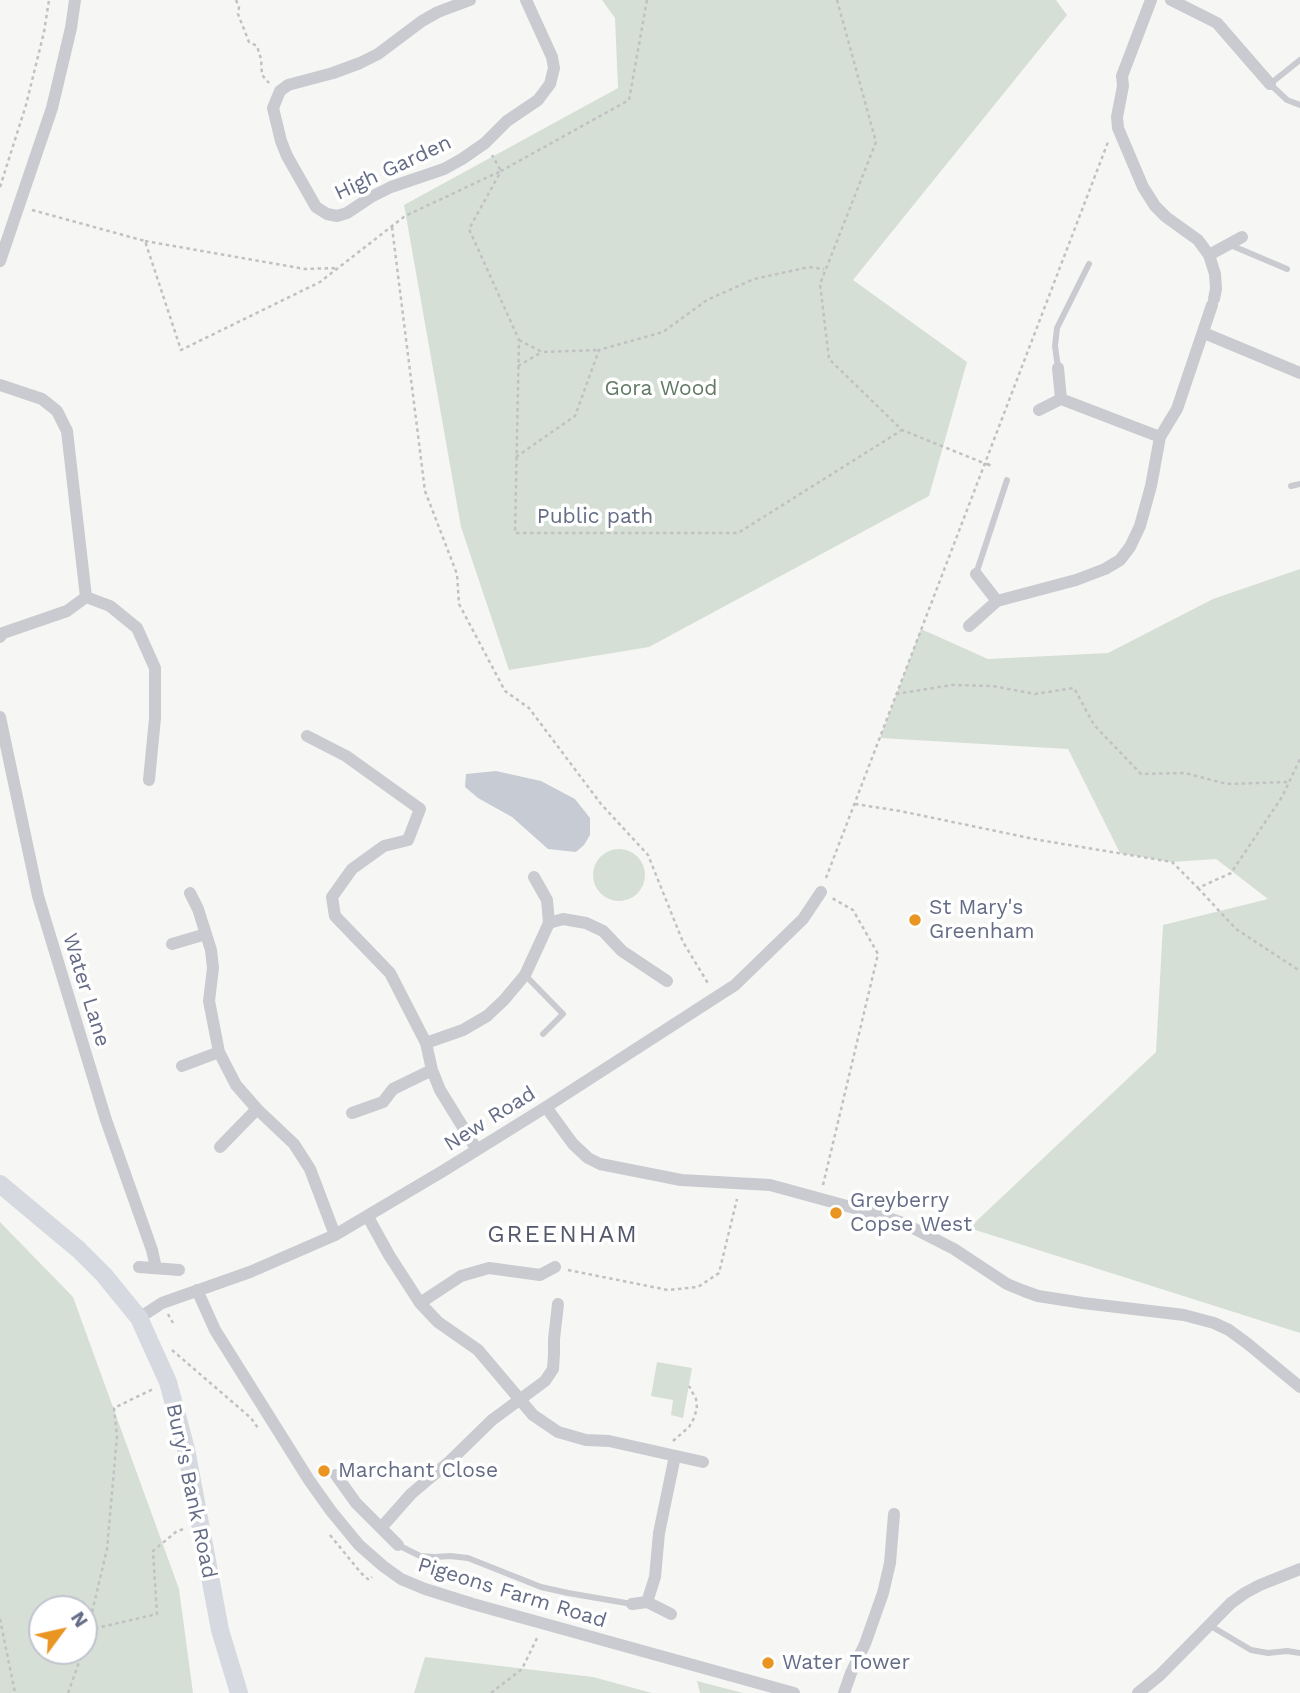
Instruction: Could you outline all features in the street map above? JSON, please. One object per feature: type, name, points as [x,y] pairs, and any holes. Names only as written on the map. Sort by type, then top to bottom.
[{"type":"street","points":[[0,261],[52,108],[75,0]]},
{"type":"street","points":[[280,91],[288,85],[360,63],[378,54],[422,21],[470,0]]},
{"type":"street","name":"High Garden","points":[[280,91],[273,108],[287,156],[316,207],[327,214],[337,216],[347,213],[391,187],[444,169],[462,159],[485,143],[507,121],[538,100],[550,85],[554,68],[552,57],[526,0]]},
{"type":"street","points":[[969,626],[997,601],[1076,580],[1121,560],[1140,526],[1160,438],[1177,410],[1204,333],[1216,289],[1209,255],[1198,240],[1155,206],[1143,187],[1118,128],[1122,76],[1152,0]]},
{"type":"street","points":[[1171,0],[1217,23],[1270,84]]},
{"type":"street","points":[[1209,255],[1242,237]]},
{"type":"street","points":[[1204,333],[1300,373]]},
{"type":"street","points":[[1058,368],[1061,399]]},
{"type":"street","points":[[0,385],[43,399],[57,411],[67,431],[86,597]]},
{"type":"street","points":[[1039,410],[1061,399],[1160,438]]},
{"type":"street","points":[[975,574],[997,601]]},
{"type":"street","points":[[0,637],[4,633],[67,611],[86,597]]},
{"type":"street","points":[[86,597],[110,606],[137,628],[155,668],[155,718],[149,780]]},
{"type":"street","name":"Water Lane","points":[[0,717],[38,896],[106,1120],[156,1268]]},
{"type":"street","points":[[307,736],[346,755],[420,809],[408,840],[384,846],[352,869],[332,897],[335,916],[390,973],[426,1044],[440,1090],[477,1150]]},
{"type":"street","points":[[426,1044],[463,1030],[487,1016],[525,975],[549,923],[547,900],[534,877]]},
{"type":"street","name":"New Road","points":[[139,1318],[162,1303],[250,1272],[335,1235],[546,1107],[734,985],[803,919],[821,892]]},
{"type":"street","points":[[190,893],[211,950],[209,1001],[219,1052],[236,1085],[257,1109],[294,1143],[310,1169],[335,1235]]},
{"type":"street","points":[[549,923],[563,919],[586,923],[603,931],[622,951],[667,981]]},
{"type":"street","points":[[172,944],[206,934]]},
{"type":"street","points":[[182,1066],[219,1052]]},
{"type":"street","points":[[352,1113],[383,1102],[393,1089],[432,1070]]},
{"type":"street","points":[[546,1107],[573,1144],[588,1158],[600,1164],[681,1180],[769,1185],[880,1214],[945,1244],[1007,1284],[1038,1296],[1184,1315],[1214,1323],[1238,1337],[1300,1387]]},
{"type":"street","points":[[220,1147],[257,1109]]},
{"type":"street","name":"Bury's Bank Road","points":[[0,1184],[79,1250],[139,1318],[168,1382],[186,1449],[220,1630],[239,1693]]},
{"type":"street","points":[[368,1217],[420,1303],[438,1322],[478,1350],[533,1415],[558,1432],[586,1440],[609,1441],[703,1462]]},
{"type":"street","points":[[139,1267],[179,1270]]},
{"type":"street","points":[[420,1303],[461,1276],[489,1268],[540,1275],[555,1267]]},
{"type":"street","name":"Pigeons Farm Road","points":[[197,1290],[215,1330],[282,1439],[331,1511],[359,1545],[401,1579],[425,1589],[544,1624],[794,1693]]},
{"type":"street","points":[[381,1528],[411,1494],[492,1420],[545,1381],[552,1369],[558,1304]]},
{"type":"street","points":[[647,1602],[655,1577],[669,1454]]},
{"type":"street","points":[[336,1475],[356,1503],[398,1545]]},
{"type":"street","points":[[844,1693],[883,1593],[890,1563],[894,1514]]},
{"type":"street","points":[[1138,1693],[1160,1675],[1231,1603],[1245,1593],[1300,1569]]},
{"type":"street","points":[[632,1604],[647,1602],[671,1614]]},
{"type":"lane","points":[[1300,60],[1270,84],[1287,100],[1300,105]]},
{"type":"lane","points":[[1228,244],[1287,269]]},
{"type":"lane","points":[[1058,368],[1055,346],[1057,327],[1089,264]]},
{"type":"lane","points":[[975,574],[1007,480]]},
{"type":"lane","points":[[1291,486],[1300,484]]},
{"type":"lane","points":[[525,975],[563,1014],[543,1034]]},
{"type":"lane","points":[[398,1545],[420,1556],[468,1558],[541,1587],[632,1604]]},
{"type":"lane","points":[[1209,1625],[1251,1650],[1300,1653]]},
{"type":"path","points":[[0,187],[26,105],[49,0]]},
{"type":"path","points":[[236,0],[239,7],[237,14],[249,42],[257,46],[262,75],[280,91]]},
{"type":"path","points":[[145,241],[181,350],[320,282],[405,216],[501,171],[629,100],[647,0]]},
{"type":"path","points":[[837,0],[876,142],[820,284],[829,359],[902,430],[990,466],[985,462]]},
{"type":"path","points":[[822,1187],[878,954],[853,911],[821,892],[1107,143],[1118,128]]},
{"type":"path","points":[[485,143],[501,171]]},
{"type":"path","name":"Public path","points":[[501,171],[469,229],[519,340],[515,533],[738,533],[902,430]]},
{"type":"path","points":[[19,206],[145,241],[305,270],[339,268]]},
{"type":"path","points":[[391,227],[425,491],[457,574],[458,604],[505,691],[528,708],[601,804],[648,855],[683,942],[717,996]]},
{"type":"path","points":[[518,366],[542,352],[599,350],[663,332],[708,300],[754,279],[808,267],[825,270]]},
{"type":"path","points":[[519,340],[542,352]]},
{"type":"path","points":[[516,457],[575,416],[599,350]]},
{"type":"path","points":[[896,694],[953,685],[993,686],[1035,694],[1074,688],[1094,725],[1141,774],[1185,773],[1227,784],[1289,782]]},
{"type":"path","points":[[1198,888],[1231,873],[1282,797],[1300,759]]},
{"type":"path","points":[[855,804],[1039,840],[1172,862],[1236,929],[1300,971]]},
{"type":"path","points":[[555,1267],[668,1290],[698,1287],[719,1273],[737,1199]]},
{"type":"path","points":[[170,1348],[251,1418],[257,1428]]},
{"type":"path","points":[[669,1454],[694,1418],[697,1408],[696,1399],[689,1386]]},
{"type":"path","points":[[96,1595],[107,1549],[117,1436],[114,1408],[148,1391]]},
{"type":"path","points":[[98,1628],[156,1614],[153,1551],[177,1531],[201,1526]]},
{"type":"path","points":[[328,1532],[369,1580]]},
{"type":"path","points":[[0,1619],[15,1693]]},
{"type":"path","points":[[491,1693],[522,1669],[544,1624]]},
{"type":"path","points":[[68,1693],[78,1665]]},
{"type":"green space","name":"Gora Wood","points":[[602,0],[1056,0],[1067,15],[853,280],[967,362],[929,496],[649,647],[509,670],[461,527],[404,205],[618,88],[615,18]]},
{"type":"green space","points":[[1300,569],[1300,1333],[969,1228],[1156,1052],[1163,925],[1268,899],[1216,859],[1172,862],[1120,853],[1068,749],[880,738],[921,629],[988,659],[1108,653],[1213,599]]},
{"type":"green space","points":[[619,849],[638,856],[645,875],[638,894],[619,901],[600,894],[593,875],[600,856]]},
{"type":"green space","points":[[0,1222],[73,1297],[179,1589],[193,1693],[0,1693]]},
{"type":"green space","points":[[657,1362],[692,1368],[683,1418],[671,1415],[673,1400],[651,1396]]},
{"type":"green space","points":[[425,1657],[593,1677],[652,1693],[414,1693]]},
{"type":"green space","points":[[697,1681],[743,1693],[700,1693]]},
{"type":"shaded area","points":[[496,771],[541,781],[575,799],[590,818],[590,835],[584,845],[576,852],[548,849],[512,817],[478,798],[465,787],[466,774]]},
{"type":"place","name":"St Mary's Greenham","points":[[915,920]]},
{"type":"place","name":"Greyberry Copse West","points":[[836,1213]]},
{"type":"place","name":"Marchant Close","points":[[324,1471]]},
{"type":"place","name":"Water Tower","points":[[768,1663]]},
{"type":"district","name":"GREENHAM","points":[[563,1235]]}]
